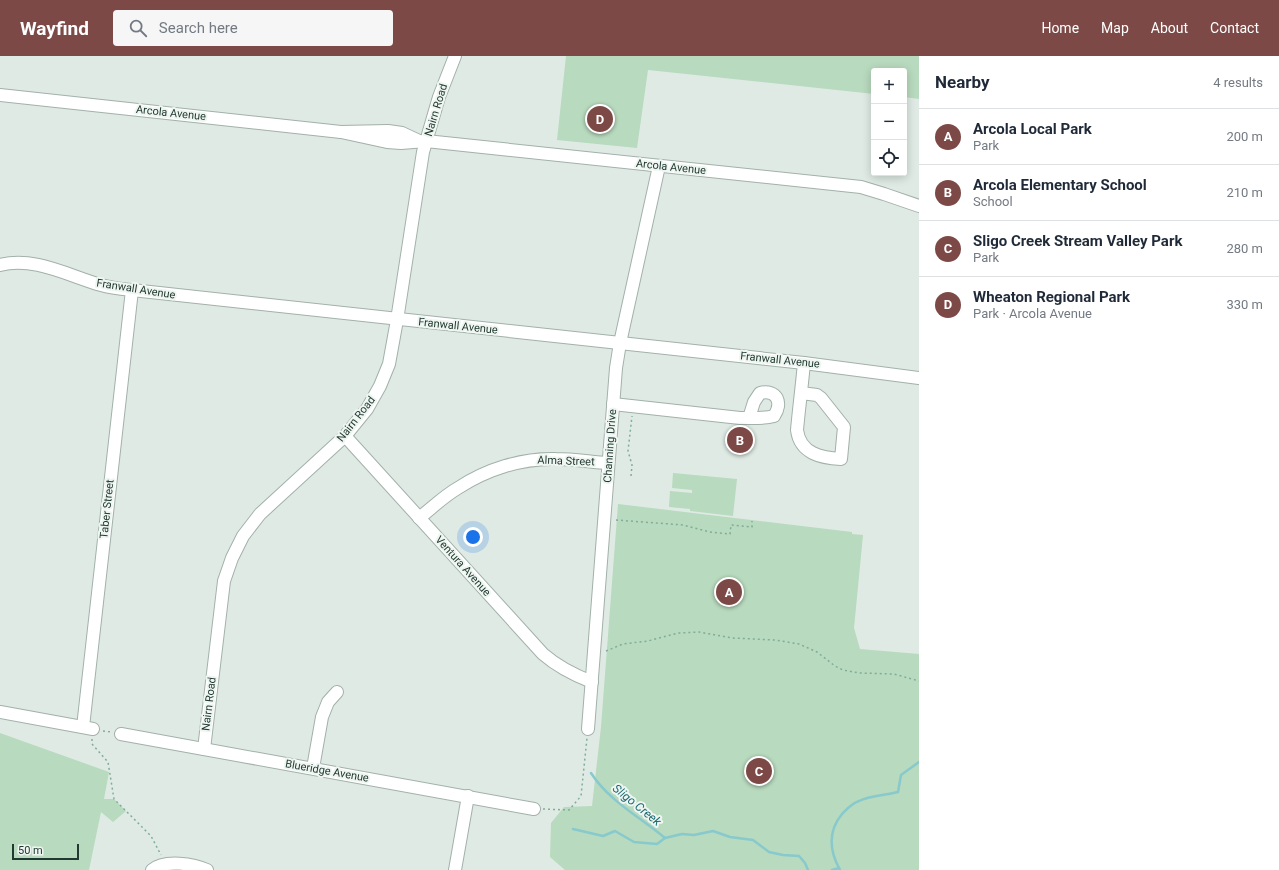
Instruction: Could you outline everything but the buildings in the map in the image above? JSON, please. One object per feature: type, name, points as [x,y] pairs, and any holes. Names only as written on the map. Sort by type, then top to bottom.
[{"type":"street","name":"Nairn Road","points":[[204,749],[224,581],[232,558],[243,536],[260,514],[345,436],[367,408],[380,386],[389,364],[423,152],[423,141],[454,56]]},
{"type":"street","name":"Arcola Avenue","points":[[0,95],[341,132],[388,131],[402,133],[423,141],[861,188],[919,206]]},
{"type":"street","name":"Channing Drive","points":[[588,729],[616,368],[620,343],[659,166]]},
{"type":"street","name":"Franwall Avenue","points":[[0,265],[10,262],[34,264],[102,285],[132,290],[397,320],[804,363],[919,378]]},
{"type":"street","name":"Taber Street","points":[[88,728],[132,290]]},
{"type":"street","points":[[801,393],[817,395],[821,398],[844,427],[841,459],[826,458],[815,455],[801,444],[797,430],[804,363]]},
{"type":"street","points":[[613,404],[749,418]]},
{"type":"street","name":"Ventura Avenue","points":[[345,436],[543,654],[554,664],[569,673],[592,682]]},
{"type":"street","name":"Alma Street","points":[[419,518],[458,488],[483,474],[507,465],[532,460],[556,458],[608,463]]},
{"type":"street","points":[[313,768],[322,717],[328,702],[337,692]]},
{"type":"street","points":[[0,712],[88,728]]},
{"type":"street","name":"Blueridge Avenue","points":[[121,734],[534,809]]},
{"type":"street","points":[[455,870],[468,796]]},
{"type":"street","points":[[152,870],[166,864],[197,865],[207,870]]},
{"type":"path","points":[[631,476],[632,464],[628,451],[632,406]]},
{"type":"path","points":[[616,520],[683,525],[710,532],[730,534],[731,525],[752,527],[752,521]]},
{"type":"path","points":[[606,652],[623,644],[648,641],[678,633],[699,632],[732,638],[775,640],[799,644],[817,652],[835,666],[843,670],[859,673],[894,674],[919,681]]},
{"type":"path","points":[[121,734],[88,728],[92,744],[108,762],[114,799],[151,836],[166,864]]},
{"type":"path","points":[[534,809],[569,810],[581,796],[588,729]]},
{"type":"green space","points":[[566,56],[919,56],[919,99],[907,97],[907,68],[871,68],[871,94],[648,70],[637,148],[557,140]]},
{"type":"green space","points":[[673,473],[737,479],[733,516],[669,507],[670,491],[692,493],[692,490],[672,488]]},
{"type":"green space","points":[[618,504],[852,532],[852,534],[863,535],[854,628],[860,649],[919,654],[919,870],[565,870],[550,857],[551,823],[564,807],[592,806],[601,727]]},
{"type":"green space","points":[[0,733],[109,772],[104,799],[114,799],[126,811],[113,822],[101,812],[89,870],[0,870]]},
{"type":"waterway","points":[[839,868],[833,854],[832,847],[832,834],[837,820],[856,802],[863,799],[898,792],[901,775],[919,762]]},
{"type":"waterway","name":"Sligo Creek","points":[[591,773],[598,783],[625,808],[665,838],[682,834],[694,835],[713,831],[730,837],[753,840],[769,852],[799,856],[805,863],[808,870]]},
{"type":"waterway","points":[[573,829],[603,836],[615,831],[634,842],[657,844],[665,838]]},
{"type":"waterway","name":"Sligo Creek","points":[[832,870],[839,868],[840,870]]},
{"type":"place","name":"Wheaton Regional Park","points":[[600,119]]},
{"type":"place","name":"Arcola Elementary School","points":[[740,440]]},
{"type":"place","name":"Arcola Local Park","points":[[729,592]]},
{"type":"place","name":"Sligo Creek Stream Valley Park","points":[[759,771]]}]
